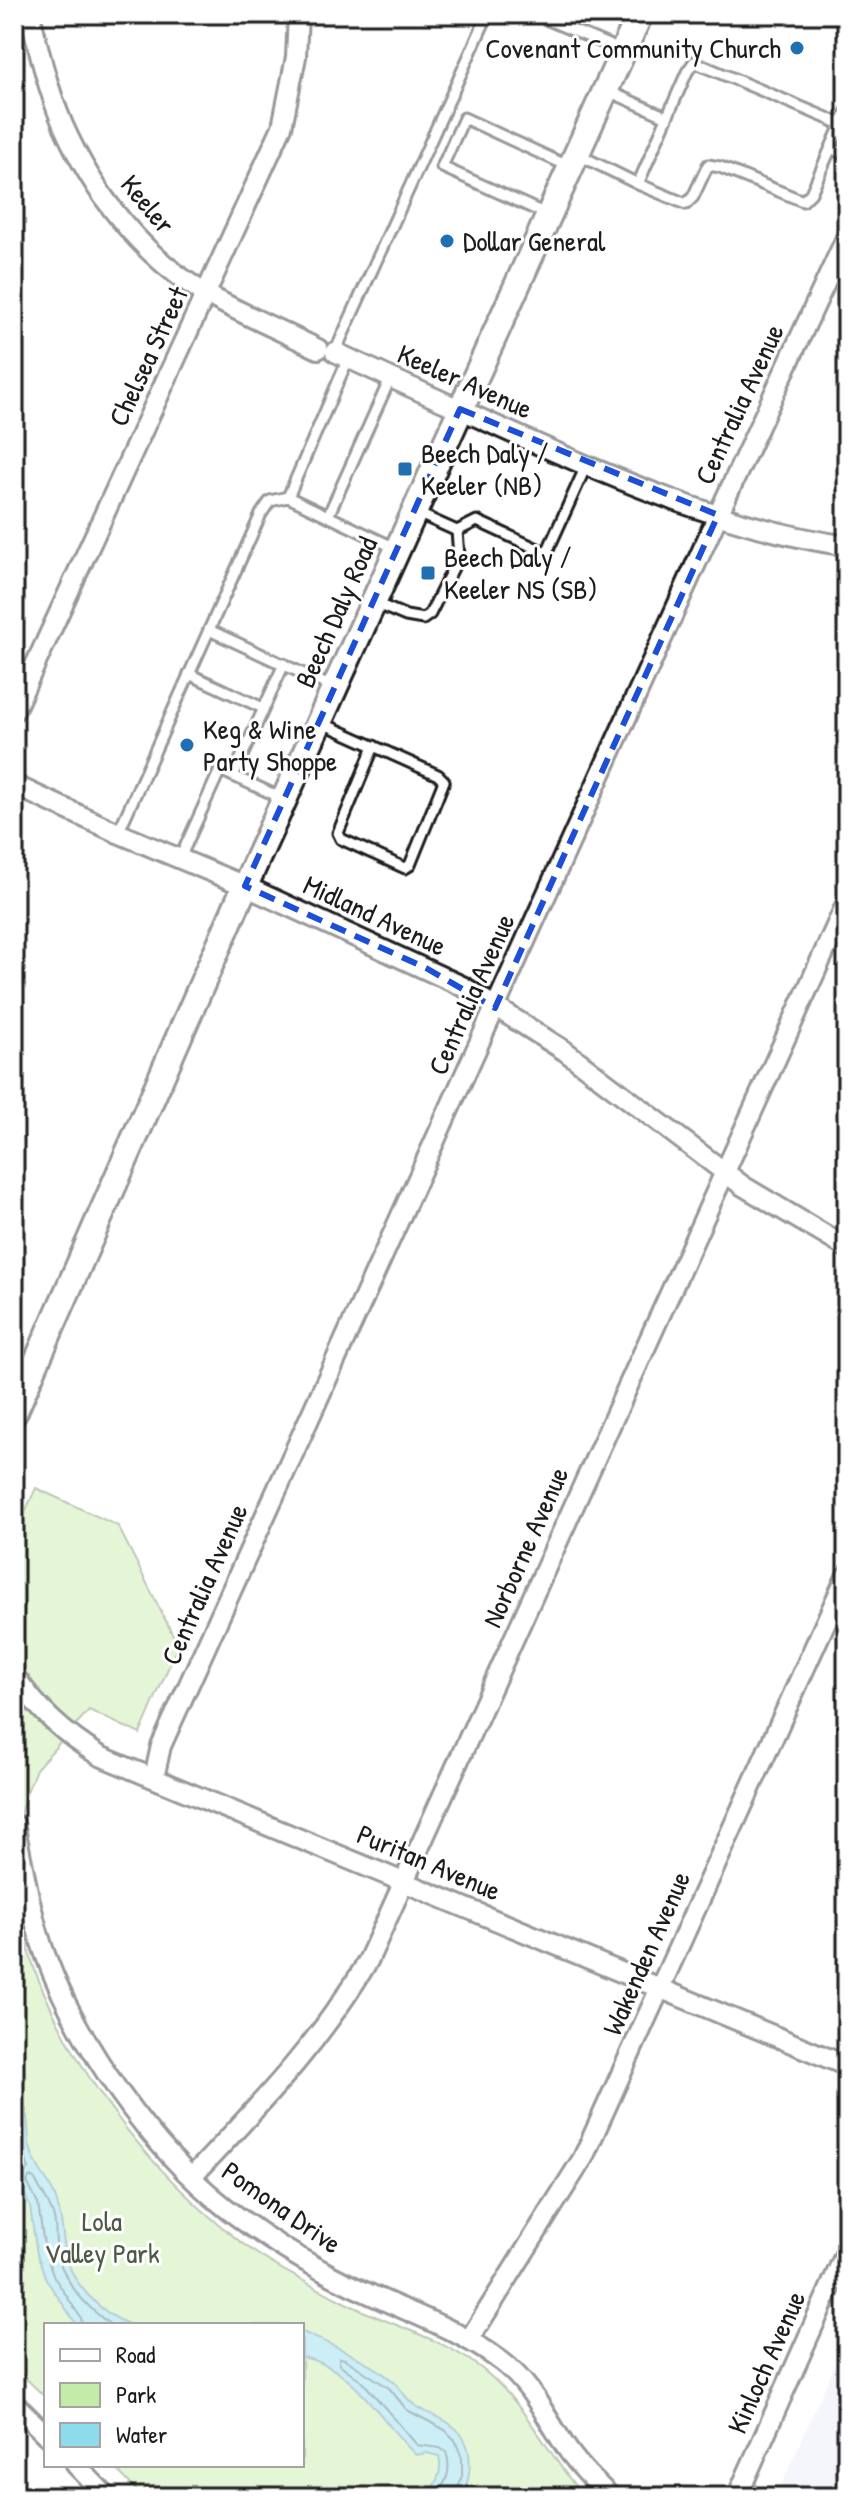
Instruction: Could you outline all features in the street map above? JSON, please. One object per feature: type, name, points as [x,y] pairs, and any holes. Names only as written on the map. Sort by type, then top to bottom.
[{"type":"main road","name":"Beech Daly Road","points":[[14,1413],[245,886],[640,14]]},
{"type":"street","name":"Keeler","points":[[30,14],[53,99],[79,159],[110,205],[148,249],[207,294],[334,353]]},
{"type":"street","name":"Chelsea Street","points":[[14,711],[282,127],[296,57],[298,14]]},
{"type":"street","name":"Centralia Avenue","points":[[154,1778],[161,1746],[847,236]]},
{"type":"street","name":"Keeler Avenue","points":[[334,353],[586,466],[718,515],[780,533],[847,546]]},
{"type":"street","name":"Midland Avenue","points":[[14,785],[245,886],[464,987],[565,1051],[725,1173],[847,1248]]},
{"type":"street","name":"Norborne Avenue","points":[[192,2177],[290,2072],[335,2014],[368,1961],[847,902]]},
{"type":"street","name":"Wakenden Avenue","points":[[469,2340],[583,2158],[847,1575]]},
{"type":"street","name":"Puritan Avenue","points":[[14,1675],[40,1710],[71,1738],[100,1756],[847,2066]]},
{"type":"street","name":"Pomona Drive","points":[[14,1824],[44,1951],[56,1981],[109,2076],[141,2121],[224,2207],[292,2254],[357,2290],[469,2340],[503,2363],[528,2387],[570,2453],[611,2497]]},
{"type":"street","name":"Kinloch Avenue","points":[[737,2497],[847,2250]]},
{"type":"street","points":[[14,2403],[44,2433]]},
{"type":"street","points":[[78,2467],[107,2497]]},
{"type":"lane","points":[[288,497],[334,353],[488,14]]},
{"type":"lane","points":[[534,14],[623,51]]},
{"type":"lane","points":[[638,184],[694,62],[841,124]]},
{"type":"lane","points":[[605,90],[667,117]]},
{"type":"lane","points":[[548,215],[442,167],[464,118],[573,160],[614,170],[638,184],[686,204],[693,197],[708,165],[803,201],[811,193],[847,111]]},
{"type":"lane","points":[[831,148],[847,156]]},
{"type":"lane","points":[[328,516],[390,379]]},
{"type":"lane","points":[[457,531],[477,521],[542,551],[548,550],[586,466]]},
{"type":"lane","points":[[118,833],[270,501],[288,497],[397,549]]},
{"type":"lane","points":[[414,512],[457,531]]},
{"type":"lane","points":[[373,602],[406,616],[423,619],[430,614],[459,556],[457,531]]},
{"type":"lane","points":[[209,630],[334,688]]},
{"type":"lane","points":[[233,776],[284,664]]},
{"type":"lane","points":[[189,674],[263,708]]},
{"type":"lane","points":[[319,722],[374,746],[438,775],[444,781],[410,865],[405,868],[341,839],[338,833],[374,746]]},
{"type":"lane","points":[[180,858],[220,770],[284,799]]},
{"type":"highlighted area","points":[[460,409],[718,515],[495,1008],[426,968],[245,886]]},
{"type":"shaded area","points":[[847,2337],[847,2497],[776,2497],[786,2475]]},
{"type":"green space","points":[[36,1488],[118,1526],[178,1645],[140,1734],[89,1710],[36,1769],[14,1836],[14,1536]]},
{"type":"green space","name":"Lola Valley Park","points":[[14,1895],[33,1965],[59,2025],[101,2095],[180,2189],[210,2217],[264,2258],[354,2307],[453,2350],[487,2373],[514,2401],[584,2497],[143,2497],[114,2467],[304,2467],[304,2323],[44,2323],[44,2396],[14,2367]]},
{"type":"water","points":[[14,2091],[26,2110],[32,2154],[57,2203],[65,2250],[73,2274],[98,2305],[127,2323],[76,2323],[47,2281],[37,2254],[30,2207],[14,2170]]},
{"type":"water","points":[[304,2333],[374,2367],[395,2383],[415,2406],[458,2431],[470,2458],[462,2497],[425,2497],[438,2478],[439,2456],[427,2453],[416,2455],[352,2383],[321,2363],[304,2358]]},
{"type":"place","name":"Covenant Community Church","points":[[797,48]]},
{"type":"place","name":"Dollar General","points":[[447,241]]},
{"type":"place","name":"Beech Daly / Keeler (NB)","points":[[405,469]]},
{"type":"place","name":"Beech Daly / Keeler NS (SB)","points":[[428,573]]},
{"type":"place","name":"Keg & Wine Party Shoppe","points":[[187,745]]}]
